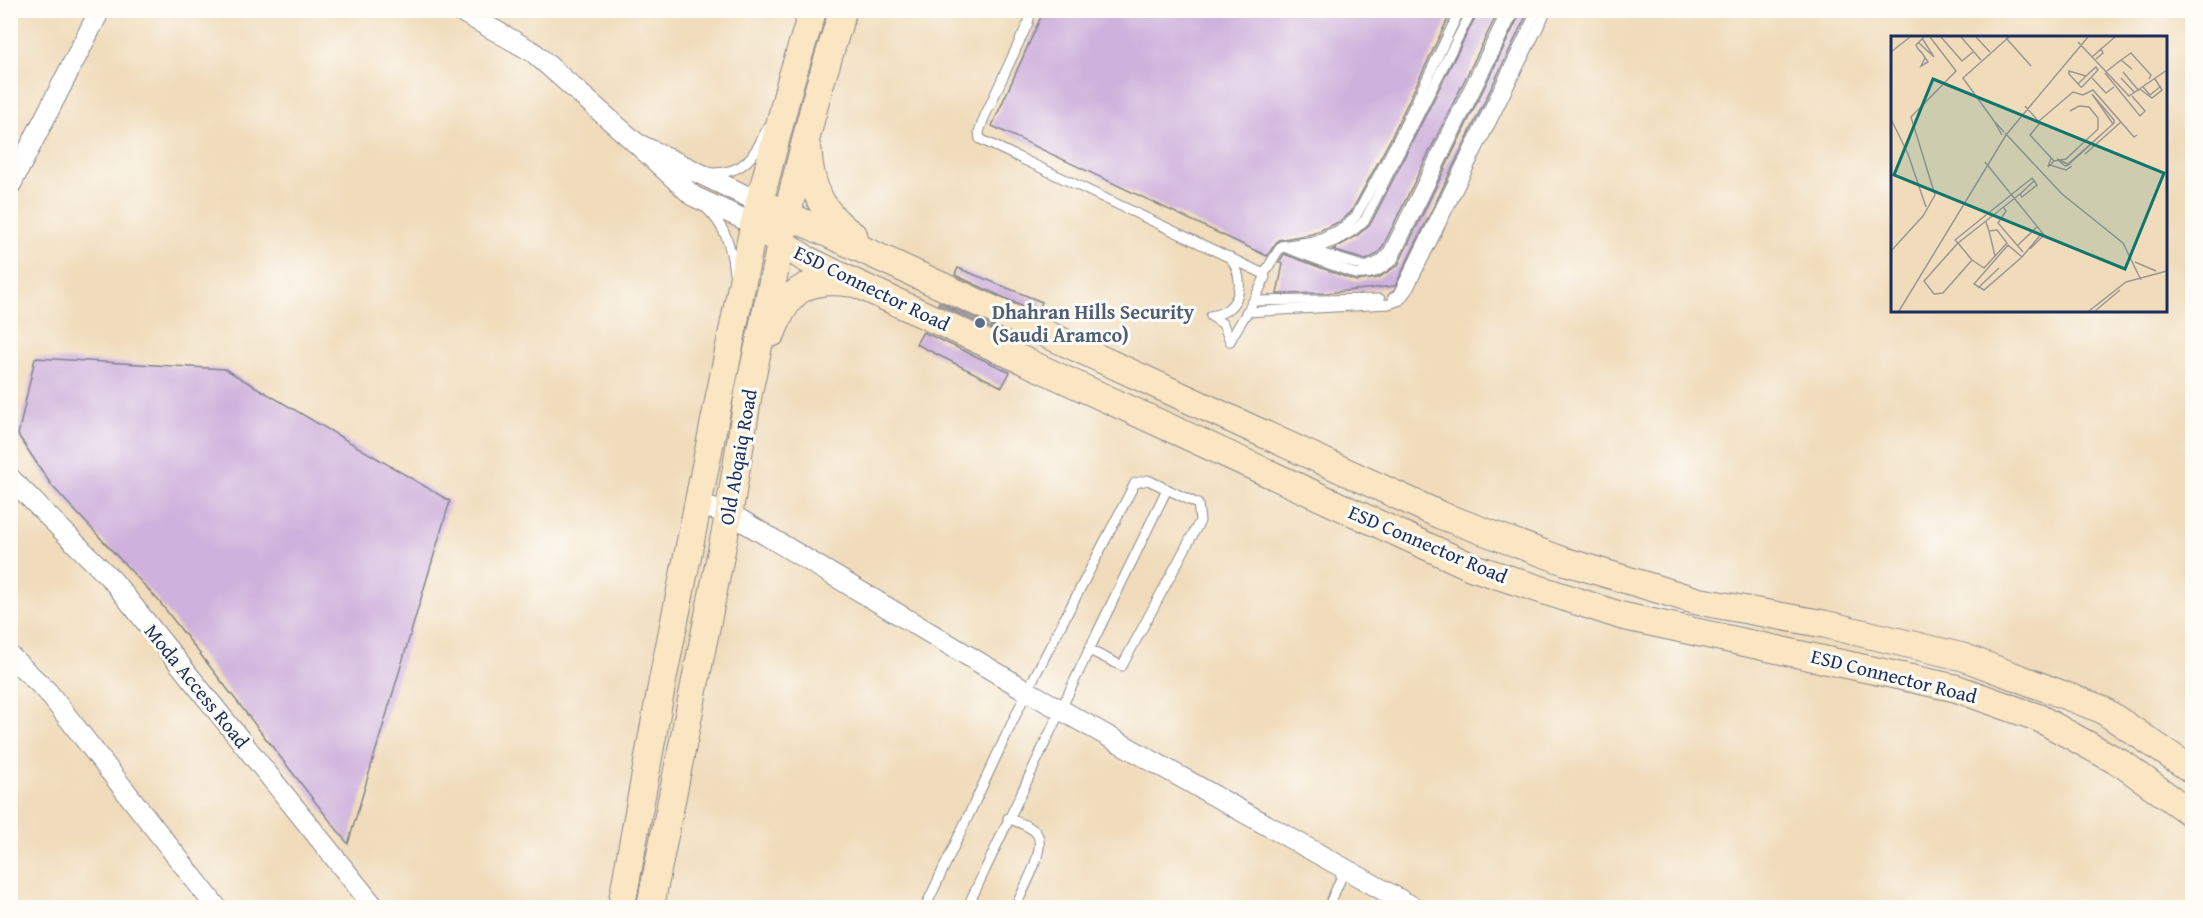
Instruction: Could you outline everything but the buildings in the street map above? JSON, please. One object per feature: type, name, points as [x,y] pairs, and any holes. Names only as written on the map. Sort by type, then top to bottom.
[{"type":"main road","name":"Old Abqaiq Road","points":[[621,908],[663,678],[756,213],[791,80],[813,10]]},
{"type":"main road","name":"Old Abqaiq Road","points":[[650,908],[729,513],[749,390],[787,214],[810,121],[843,10]]},
{"type":"main road","points":[[810,121],[808,152],[813,185],[818,197],[838,226],[900,267]]},
{"type":"main road","name":"ESD Connector Road","points":[[756,213],[787,214],[1440,515],[1564,561],[1697,601],[1824,624],[1963,657],[2101,709],[2193,770]]},
{"type":"main road","name":"ESD Connector Road","points":[[756,213],[781,242],[806,259],[1472,567],[1622,616],[1955,688],[2040,718],[2124,765],[2193,814]]},
{"type":"main road","points":[[749,390],[778,316],[788,301],[798,291],[812,284],[829,280],[855,283]]},
{"type":"main road","points":[[1174,429],[1189,400]]},
{"type":"street","points":[[10,186],[100,10]]},
{"type":"street","points":[[459,10],[533,52],[693,196],[756,213]]},
{"type":"street","points":[[636,143],[696,172],[756,213]]},
{"type":"street","name":"Moda Access Road","points":[[10,478],[113,581],[373,907]]},
{"type":"street","points":[[698,505],[729,513],[1059,709],[1406,905]]},
{"type":"street","points":[[10,656],[47,691],[217,908]]},
{"type":"lane","points":[[1028,10],[1030,15],[1028,23],[979,132],[980,139],[1264,274]]},
{"type":"lane","points":[[1281,246],[1314,241],[1345,227],[1356,216],[1396,143],[1460,10]]},
{"type":"lane","points":[[1311,250],[1336,242],[1353,232],[1365,220],[1472,10]]},
{"type":"lane","points":[[1281,246],[1311,250],[1366,267],[1380,261],[1388,252],[1507,10]]},
{"type":"lane","points":[[1281,246],[1356,274],[1369,274],[1383,269],[1393,260],[1515,10]]},
{"type":"lane","points":[[1255,301],[1388,298],[1398,294],[1537,10]]},
{"type":"lane","points":[[1246,312],[1389,304],[1400,300],[1414,278],[1547,10]]},
{"type":"lane","points":[[696,172],[723,173],[744,165],[754,155],[791,80]]},
{"type":"lane","points":[[693,196],[716,218],[729,240],[738,303]]},
{"type":"lane","points":[[1230,257],[1236,265],[1241,288],[1238,296],[1221,314],[1211,316],[1222,324],[1230,341],[1246,312],[1255,301],[1265,277],[1264,274],[1281,246]]},
{"type":"lane","points":[[925,908],[1028,691],[1135,483],[1148,480],[1198,504],[1200,520],[1122,666],[1089,650]]},
{"type":"lane","points":[[967,908],[1059,709],[1167,489]]},
{"type":"lane","points":[[1008,818],[1036,831],[1040,840],[1040,852],[1015,908]]},
{"type":"lane","points":[[1328,908],[1345,869]]},
{"type":"place","name":"Dhahran Hills Security (Saudi Aramco)","points":[[980,323]]}]
